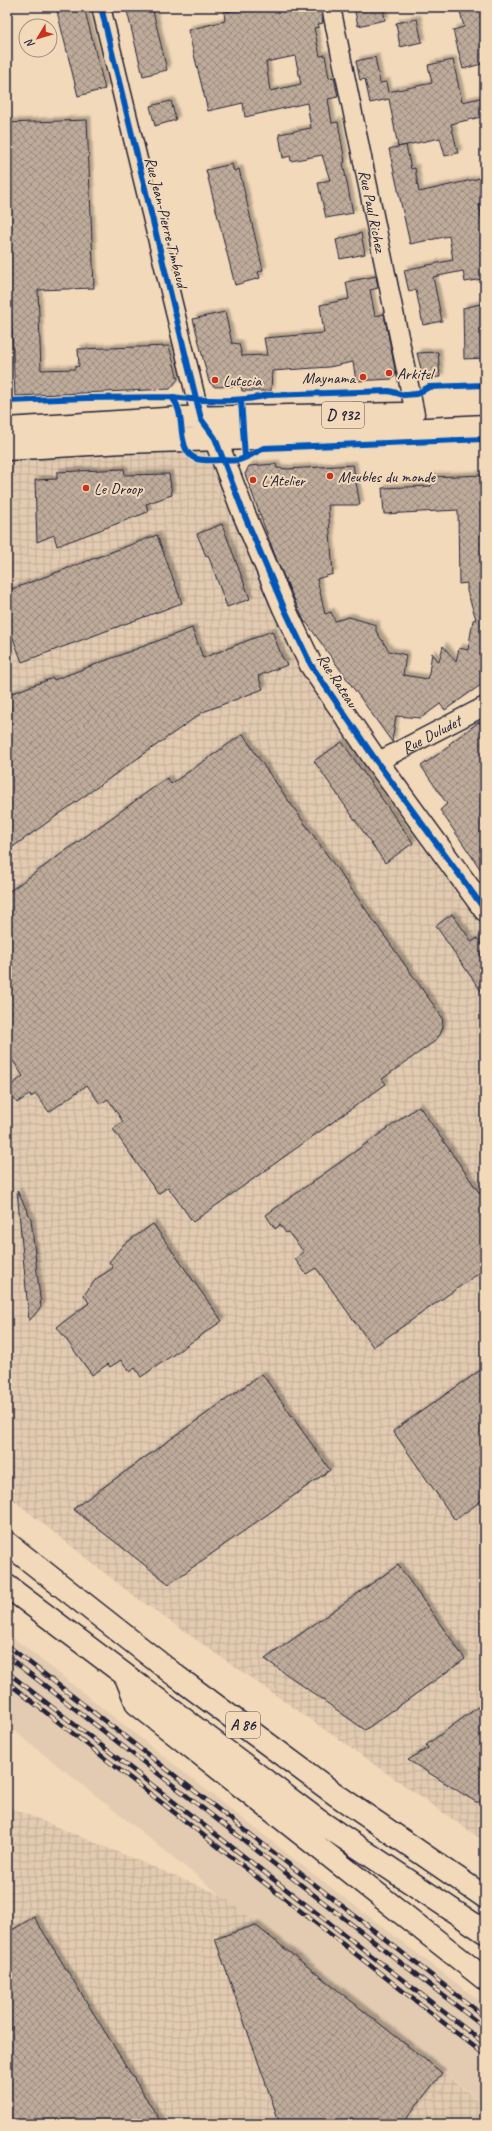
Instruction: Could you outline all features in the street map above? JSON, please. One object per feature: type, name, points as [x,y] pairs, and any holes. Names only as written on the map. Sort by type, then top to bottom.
[{"type":"main road","name":"D 932","points":[[7,428],[181,418],[201,419],[252,416],[415,414],[485,411]]},
{"type":"main road","name":"D 932","points":[[7,449],[485,426]]},
{"type":"main road","name":"Rue Rateau","points":[[216,438],[244,514],[284,608],[312,665],[377,762],[485,910]]},
{"type":"main road","name":"A 86","points":[[7,1543],[164,1666],[310,1775],[485,1897]]},
{"type":"main road","name":"A 86","points":[[7,1586],[319,1821],[485,1932]]},
{"type":"main road","points":[[126,1676],[137,1704],[485,1980]]},
{"type":"street","name":"Rue Jean-Pierre Timbaud","points":[[101,7],[201,419],[216,438]]},
{"type":"street","name":"Rue Paul Richez","points":[[331,7],[415,414]]},
{"type":"street","name":"Rue Duludet","points":[[377,762],[485,706]]},
{"type":"shaded area","points":[[217,444],[288,643],[485,923],[485,1842],[130,1593],[7,1495],[7,458]]},
{"type":"shaded area","points":[[7,1633],[308,1870],[485,2005],[485,2105],[7,1725]]},
{"type":"shaded area","points":[[7,1806],[223,1896],[485,2106],[485,2124],[7,2124]]},
{"type":"building","points":[[56,7],[84,7],[105,89],[78,96]]},
{"type":"building","points":[[126,7],[152,7],[167,70],[143,76]]},
{"type":"building","points":[[242,7],[320,7],[323,23],[318,24],[319,27],[314,28],[320,56],[325,55],[329,78],[334,77],[338,97],[328,99],[332,123],[338,122],[345,162],[343,163],[353,213],[326,218],[318,183],[330,180],[322,155],[291,161],[290,156],[283,158],[279,134],[311,128],[307,103],[245,117],[243,103],[208,111],[188,30],[225,21],[224,12],[243,9]],"holes":[[[295,56],[301,84],[270,91],[266,62]]]},
{"type":"building","points":[[354,7],[383,7],[385,20],[358,26]]},
{"type":"building","points":[[459,7],[485,7],[485,63],[463,69],[453,30],[464,27]]},
{"type":"building","points":[[417,19],[422,42],[400,47],[396,23]]},
{"type":"building","points":[[375,57],[380,83],[386,82],[388,92],[432,83],[428,65],[453,60],[462,102],[485,97],[485,116],[451,124],[458,153],[445,156],[440,138],[398,147],[389,99],[370,103],[365,79],[360,80],[356,61]]},
{"type":"building","points":[[171,101],[176,120],[155,126],[150,106]]},
{"type":"building","points":[[87,120],[94,288],[38,290],[41,370],[75,369],[75,367],[79,366],[78,349],[169,346],[178,379],[170,389],[15,396],[11,311],[7,312],[7,123]]},
{"type":"building","points":[[406,145],[411,169],[415,168],[419,192],[485,177],[485,203],[479,204],[485,235],[485,274],[481,275],[482,279],[465,282],[463,271],[433,277],[442,321],[423,325],[416,290],[409,292],[404,270],[453,260],[449,236],[410,244],[389,149]]},
{"type":"building","points":[[232,164],[234,171],[239,169],[263,270],[258,272],[260,278],[235,285],[206,170]]},
{"type":"building","points":[[361,233],[365,254],[340,259],[336,240]]},
{"type":"building","points":[[376,276],[378,288],[370,290],[375,316],[384,314],[396,374],[392,379],[356,381],[353,362],[329,367],[272,371],[271,391],[242,391],[241,386],[215,387],[209,382],[193,319],[225,312],[232,343],[239,344],[242,356],[267,355],[264,338],[324,333],[320,305],[349,299],[346,282]]},
{"type":"building","points":[[485,303],[485,358],[464,359],[463,308]]},
{"type":"building","points":[[438,352],[440,377],[427,378],[422,373],[417,353]]},
{"type":"building","points":[[276,464],[277,468],[288,469],[353,465],[360,505],[328,505],[333,574],[317,579],[325,614],[331,612],[335,621],[349,617],[376,625],[376,631],[389,651],[406,655],[403,675],[428,679],[432,653],[439,662],[443,646],[456,662],[459,648],[468,650],[473,620],[476,619],[467,591],[467,583],[459,584],[458,510],[384,514],[382,488],[431,486],[431,477],[485,475],[485,682],[445,710],[440,704],[421,718],[396,716],[392,742],[306,622],[305,623],[277,561],[245,474],[249,466]]},
{"type":"building","points":[[124,469],[125,475],[169,474],[172,495],[146,504],[148,512],[57,546],[54,535],[37,542],[35,480],[57,479],[57,472]]},
{"type":"building","points":[[222,524],[250,599],[227,607],[208,555],[206,556],[197,534]]},
{"type":"building","points":[[157,535],[182,603],[22,662],[7,622],[7,591]]},
{"type":"building","points":[[192,628],[203,658],[272,631],[282,657],[287,665],[258,676],[263,689],[203,712],[7,851],[7,712],[11,710],[7,695],[53,678],[54,680]]},
{"type":"building","points":[[479,722],[485,730],[485,876],[440,810],[447,804],[421,766],[450,746],[449,744]]},
{"type":"building","points":[[243,734],[259,759],[442,1017],[443,1026],[441,1033],[435,1041],[382,1079],[386,1084],[193,1222],[168,1187],[158,1194],[113,1129],[123,1122],[108,1099],[100,1104],[87,1085],[49,1112],[36,1094],[31,1097],[30,1094],[17,1103],[7,1089],[23,1076],[7,1052],[7,893],[167,778],[171,784]]},
{"type":"building","points":[[342,742],[413,843],[385,863],[314,761]]},
{"type":"building","points":[[452,914],[472,942],[477,938],[485,950],[480,954],[485,961],[485,997],[436,926]]},
{"type":"building","points":[[419,1106],[485,1201],[485,1269],[373,1347],[316,1268],[306,1274],[295,1259],[304,1252],[288,1232],[286,1233],[280,1225],[275,1229],[266,1215]]},
{"type":"building","points":[[17,1190],[31,1219],[41,1307],[29,1321]]},
{"type":"building","points":[[153,1224],[222,1321],[141,1377],[135,1368],[130,1372],[121,1360],[110,1367],[108,1364],[92,1375],[57,1327],[89,1303],[84,1295],[96,1279],[113,1268],[109,1262],[123,1245]]},
{"type":"building","points":[[485,1367],[485,1498],[455,1520],[393,1431]]},
{"type":"building","points":[[262,1374],[330,1470],[169,1584],[73,1509]]},
{"type":"building","points":[[398,1565],[465,1659],[365,1730],[265,1659]]},
{"type":"building","points":[[485,1702],[485,1802],[476,1802],[408,1760],[428,1748],[426,1745]]},
{"type":"building","points":[[34,1917],[162,2124],[7,2124],[7,1933]]},
{"type":"building","points":[[255,1925],[442,2073],[405,2120],[395,2124],[280,2124],[215,1939]]},
{"type":"railway","points":[[7,1645],[485,2017]]},
{"type":"railway","points":[[7,1656],[485,2028]]},
{"type":"railway","points":[[7,1672],[485,2044]]},
{"type":"railway","points":[[7,1682],[485,2055]]},
{"type":"cycle path","points":[[101,7],[201,419],[215,438],[244,514],[284,608],[311,665],[377,762],[485,910]]},
{"type":"cycle path","points":[[172,397],[196,400],[232,400],[256,398],[268,395],[389,391],[404,395],[416,394],[429,387],[485,385]]},
{"type":"cycle path","points":[[7,401],[172,397],[178,407],[185,447],[191,456],[201,460],[239,460],[264,448],[485,439]]},
{"type":"cycle path","points":[[241,400],[245,457]]},
{"type":"place","name":"Arkitel","points":[[389,373]]},
{"type":"place","name":"Maynama","points":[[363,377]]},
{"type":"place","name":"Lutecia","points":[[215,380]]},
{"type":"place","name":"Meubles du monde","points":[[330,476]]},
{"type":"place","name":"L'Atelier","points":[[253,480]]},
{"type":"place","name":"Le Droop","points":[[86,488]]}]
